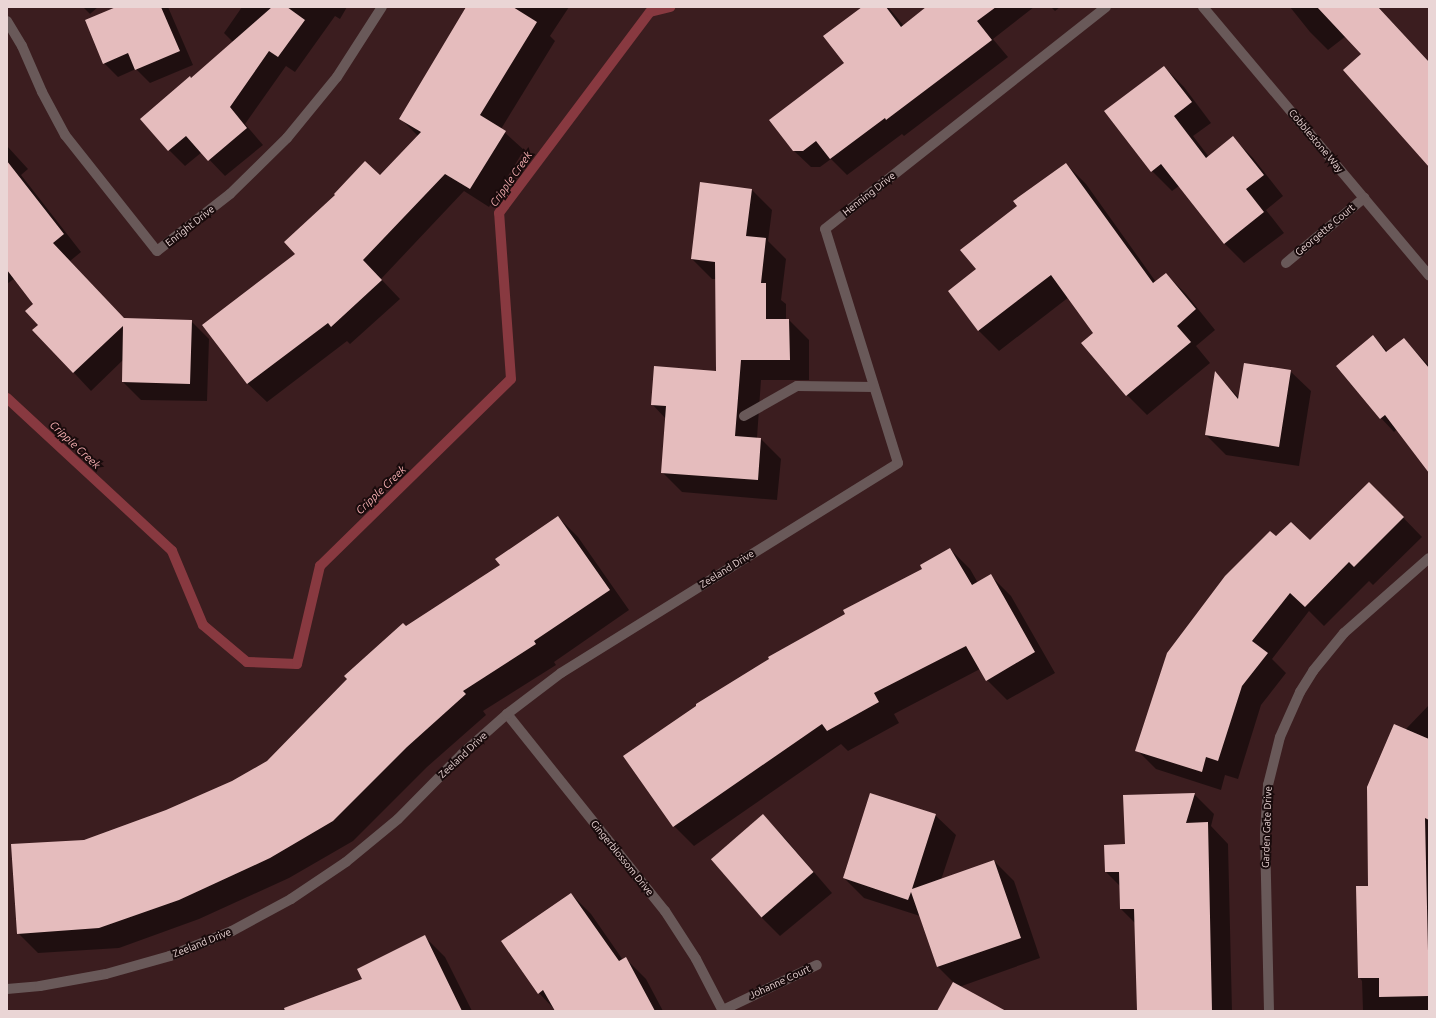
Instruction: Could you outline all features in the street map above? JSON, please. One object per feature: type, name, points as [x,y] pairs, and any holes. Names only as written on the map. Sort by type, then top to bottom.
[{"type":"street","name":"Enright Drive","points":[[7,21],[22,46],[42,92],[65,134],[157,251],[230,194],[287,138],[337,77],[382,7]]},
{"type":"street","name":"Henning Drive","points":[[898,463],[825,229],[1106,7]]},
{"type":"street","name":"Cobblestone Way","points":[[1203,7],[1429,276]]},
{"type":"street","name":"Georgette Court","points":[[1286,263],[1364,198]]},
{"type":"street","points":[[744,416],[797,386],[874,387]]},
{"type":"street","name":"Zeeland Drive","points":[[7,989],[40,986],[106,974],[170,956],[232,931],[291,899],[346,862],[392,823],[507,714],[561,673],[898,463]]},
{"type":"street","name":"Garden Gate Drive","points":[[1269,1011],[1265,833],[1268,785],[1280,737],[1300,692],[1313,671],[1344,633],[1429,558]]},
{"type":"street","name":"Gingerblossom Drive","points":[[507,714],[665,911],[696,959],[723,1010]]},
{"type":"street","name":"Johanne Court","points":[[723,1010],[817,965]]},
{"type":"building","points":[[116,7],[161,7],[180,51],[135,70],[128,53],[103,64],[85,20]]},
{"type":"building","points":[[272,7],[287,7],[305,20],[278,57],[269,51],[230,107],[247,128],[208,161],[186,136],[168,151],[140,119],[190,76],[191,78]]},
{"type":"building","points":[[466,7],[513,7],[537,22],[480,115],[506,131],[470,189],[445,174],[363,260],[382,280],[331,327],[328,323],[247,384],[202,325],[295,254],[284,242],[335,195],[334,194],[365,161],[380,175],[421,132],[399,119]]},
{"type":"building","points":[[862,7],[886,7],[901,27],[926,7],[996,7],[977,21],[992,40],[886,120],[885,118],[830,159],[816,141],[803,151],[793,151],[769,120],[844,63],[823,36]]},
{"type":"building","points":[[1317,7],[1378,7],[1429,62],[1429,167],[1343,70],[1361,54]]},
{"type":"building","points":[[1164,66],[1192,102],[1174,116],[1206,158],[1233,136],[1264,175],[1246,189],[1264,212],[1224,244],[1161,164],[1151,172],[1104,111]]},
{"type":"building","points":[[7,161],[64,234],[53,243],[124,318],[192,320],[190,384],[122,382],[123,326],[73,373],[32,330],[38,325],[25,311],[33,304],[7,270]]},
{"type":"building","points":[[1066,163],[1153,283],[1166,273],[1196,309],[1177,326],[1191,342],[1126,396],[1081,343],[1093,333],[1051,275],[978,331],[948,291],[976,269],[960,250],[1017,206],[1013,201]]},
{"type":"building","points":[[700,182],[752,189],[746,236],[766,238],[761,283],[766,283],[766,319],[789,319],[790,360],[741,360],[735,436],[761,438],[758,480],[661,473],[666,406],[651,405],[654,366],[716,371],[715,262],[691,259]]},
{"type":"building","points":[[1373,335],[1386,352],[1404,338],[1429,368],[1429,473],[1385,415],[1380,419],[1336,366]]},
{"type":"building","points":[[1244,363],[1291,370],[1279,447],[1205,435],[1215,371],[1238,399]]},
{"type":"building","points":[[1369,482],[1404,517],[1354,567],[1349,562],[1305,607],[1290,593],[1252,641],[1268,653],[1242,686],[1218,761],[1206,757],[1202,772],[1135,751],[1167,653],[1225,576],[1270,531],[1276,536],[1291,522],[1310,540]]},
{"type":"building","points":[[558,516],[610,590],[534,641],[536,644],[463,691],[466,694],[407,747],[333,821],[270,858],[179,900],[99,928],[17,934],[11,844],[84,840],[166,810],[232,781],[267,761],[347,679],[344,676],[403,623],[406,626],[500,565],[495,559]]},
{"type":"building","points":[[950,548],[972,585],[991,574],[1035,652],[986,681],[966,646],[874,693],[879,702],[827,731],[822,724],[673,827],[623,756],[696,706],[696,704],[769,659],[768,657],[845,614],[843,610],[922,569],[920,565]]},
{"type":"building","points":[[1394,724],[1429,739],[1429,820],[1425,818],[1429,996],[1379,997],[1379,978],[1358,978],[1356,886],[1368,886],[1367,787]]},
{"type":"building","points":[[870,793],[936,814],[912,889],[994,860],[1021,938],[937,967],[911,892],[908,900],[843,878]]},
{"type":"building","points":[[1195,793],[1186,823],[1208,822],[1212,1011],[1137,1011],[1134,909],[1120,909],[1119,872],[1105,872],[1104,845],[1125,844],[1123,795]]},
{"type":"building","points":[[763,814],[814,872],[761,917],[711,859]]},
{"type":"building","points":[[571,893],[619,961],[626,957],[655,1011],[555,1011],[543,990],[538,994],[501,941]]},
{"type":"building","points":[[425,935],[462,1011],[285,1011],[284,1008],[362,979],[357,969]]},
{"type":"building","points":[[953,982],[1006,1011],[937,1011]]},
{"type":"waterway","name":"Cripple Creek","points":[[7,398],[172,551],[203,625],[247,662],[297,664],[320,566],[511,379],[499,213],[650,12],[670,7]]}]
